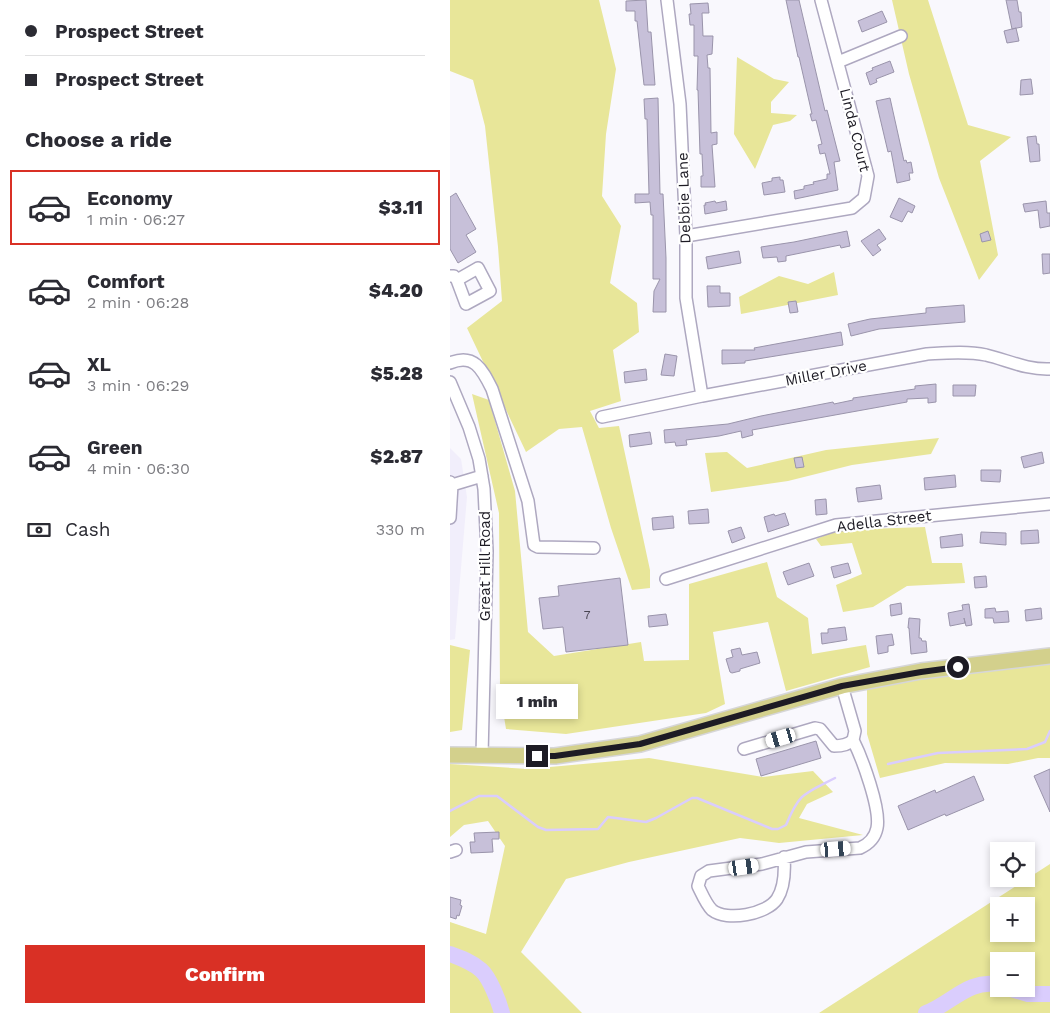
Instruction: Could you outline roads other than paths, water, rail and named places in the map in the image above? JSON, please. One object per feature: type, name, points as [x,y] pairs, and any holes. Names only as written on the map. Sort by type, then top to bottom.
[{"type":"main road","points":[[450,755],[555,756],[640,744],[842,686],[921,672],[1050,656]]},
{"type":"street","name":"Debbie Lane","points":[[667,0],[680,104],[686,236],[686,298],[702,396]]},
{"type":"street","name":"Linda Court","points":[[686,236],[852,208],[864,198],[868,176],[821,0]]},
{"type":"street","points":[[838,62],[901,36]]},
{"type":"street","name":"Miller Drive","points":[[602,417],[702,396],[927,354],[959,353],[985,355],[1024,367],[1050,369]]},
{"type":"street","points":[[450,363],[463,359],[473,362],[486,377],[492,389],[528,501],[534,545],[538,547],[594,548]]},
{"type":"street","name":"Great Hill Road","points":[[450,382],[453,397],[476,451],[486,503],[487,551],[482,755]]},
{"type":"street","points":[[450,518],[451,484],[482,476]]},
{"type":"street","name":"Adella Street","points":[[666,579],[836,525],[1050,504]]},
{"type":"street","points":[[744,749],[815,728],[820,730],[834,746],[850,744],[855,731],[842,686]]},
{"type":"street","points":[[784,857],[782,890],[776,901],[751,915],[732,916],[720,914],[712,910],[698,886],[702,876],[709,871],[762,864],[784,857],[806,852],[860,848],[868,845],[877,829],[878,814],[862,756],[853,740]]},
{"type":"waterway","points":[[888,764],[938,753],[1027,749],[1045,742],[1050,731]]},
{"type":"waterway","points":[[450,811],[479,796],[497,796],[538,827],[546,830],[598,829],[608,817],[646,822],[692,798],[697,798],[772,829],[778,829],[786,825],[795,806],[804,795],[835,778]]},
{"type":"waterway","points":[[450,954],[478,967],[494,990],[502,1013]]},
{"type":"waterway","points":[[926,1013],[969,988],[990,984]]},
{"type":"waterway","points":[[1035,994],[1050,994]]}]
